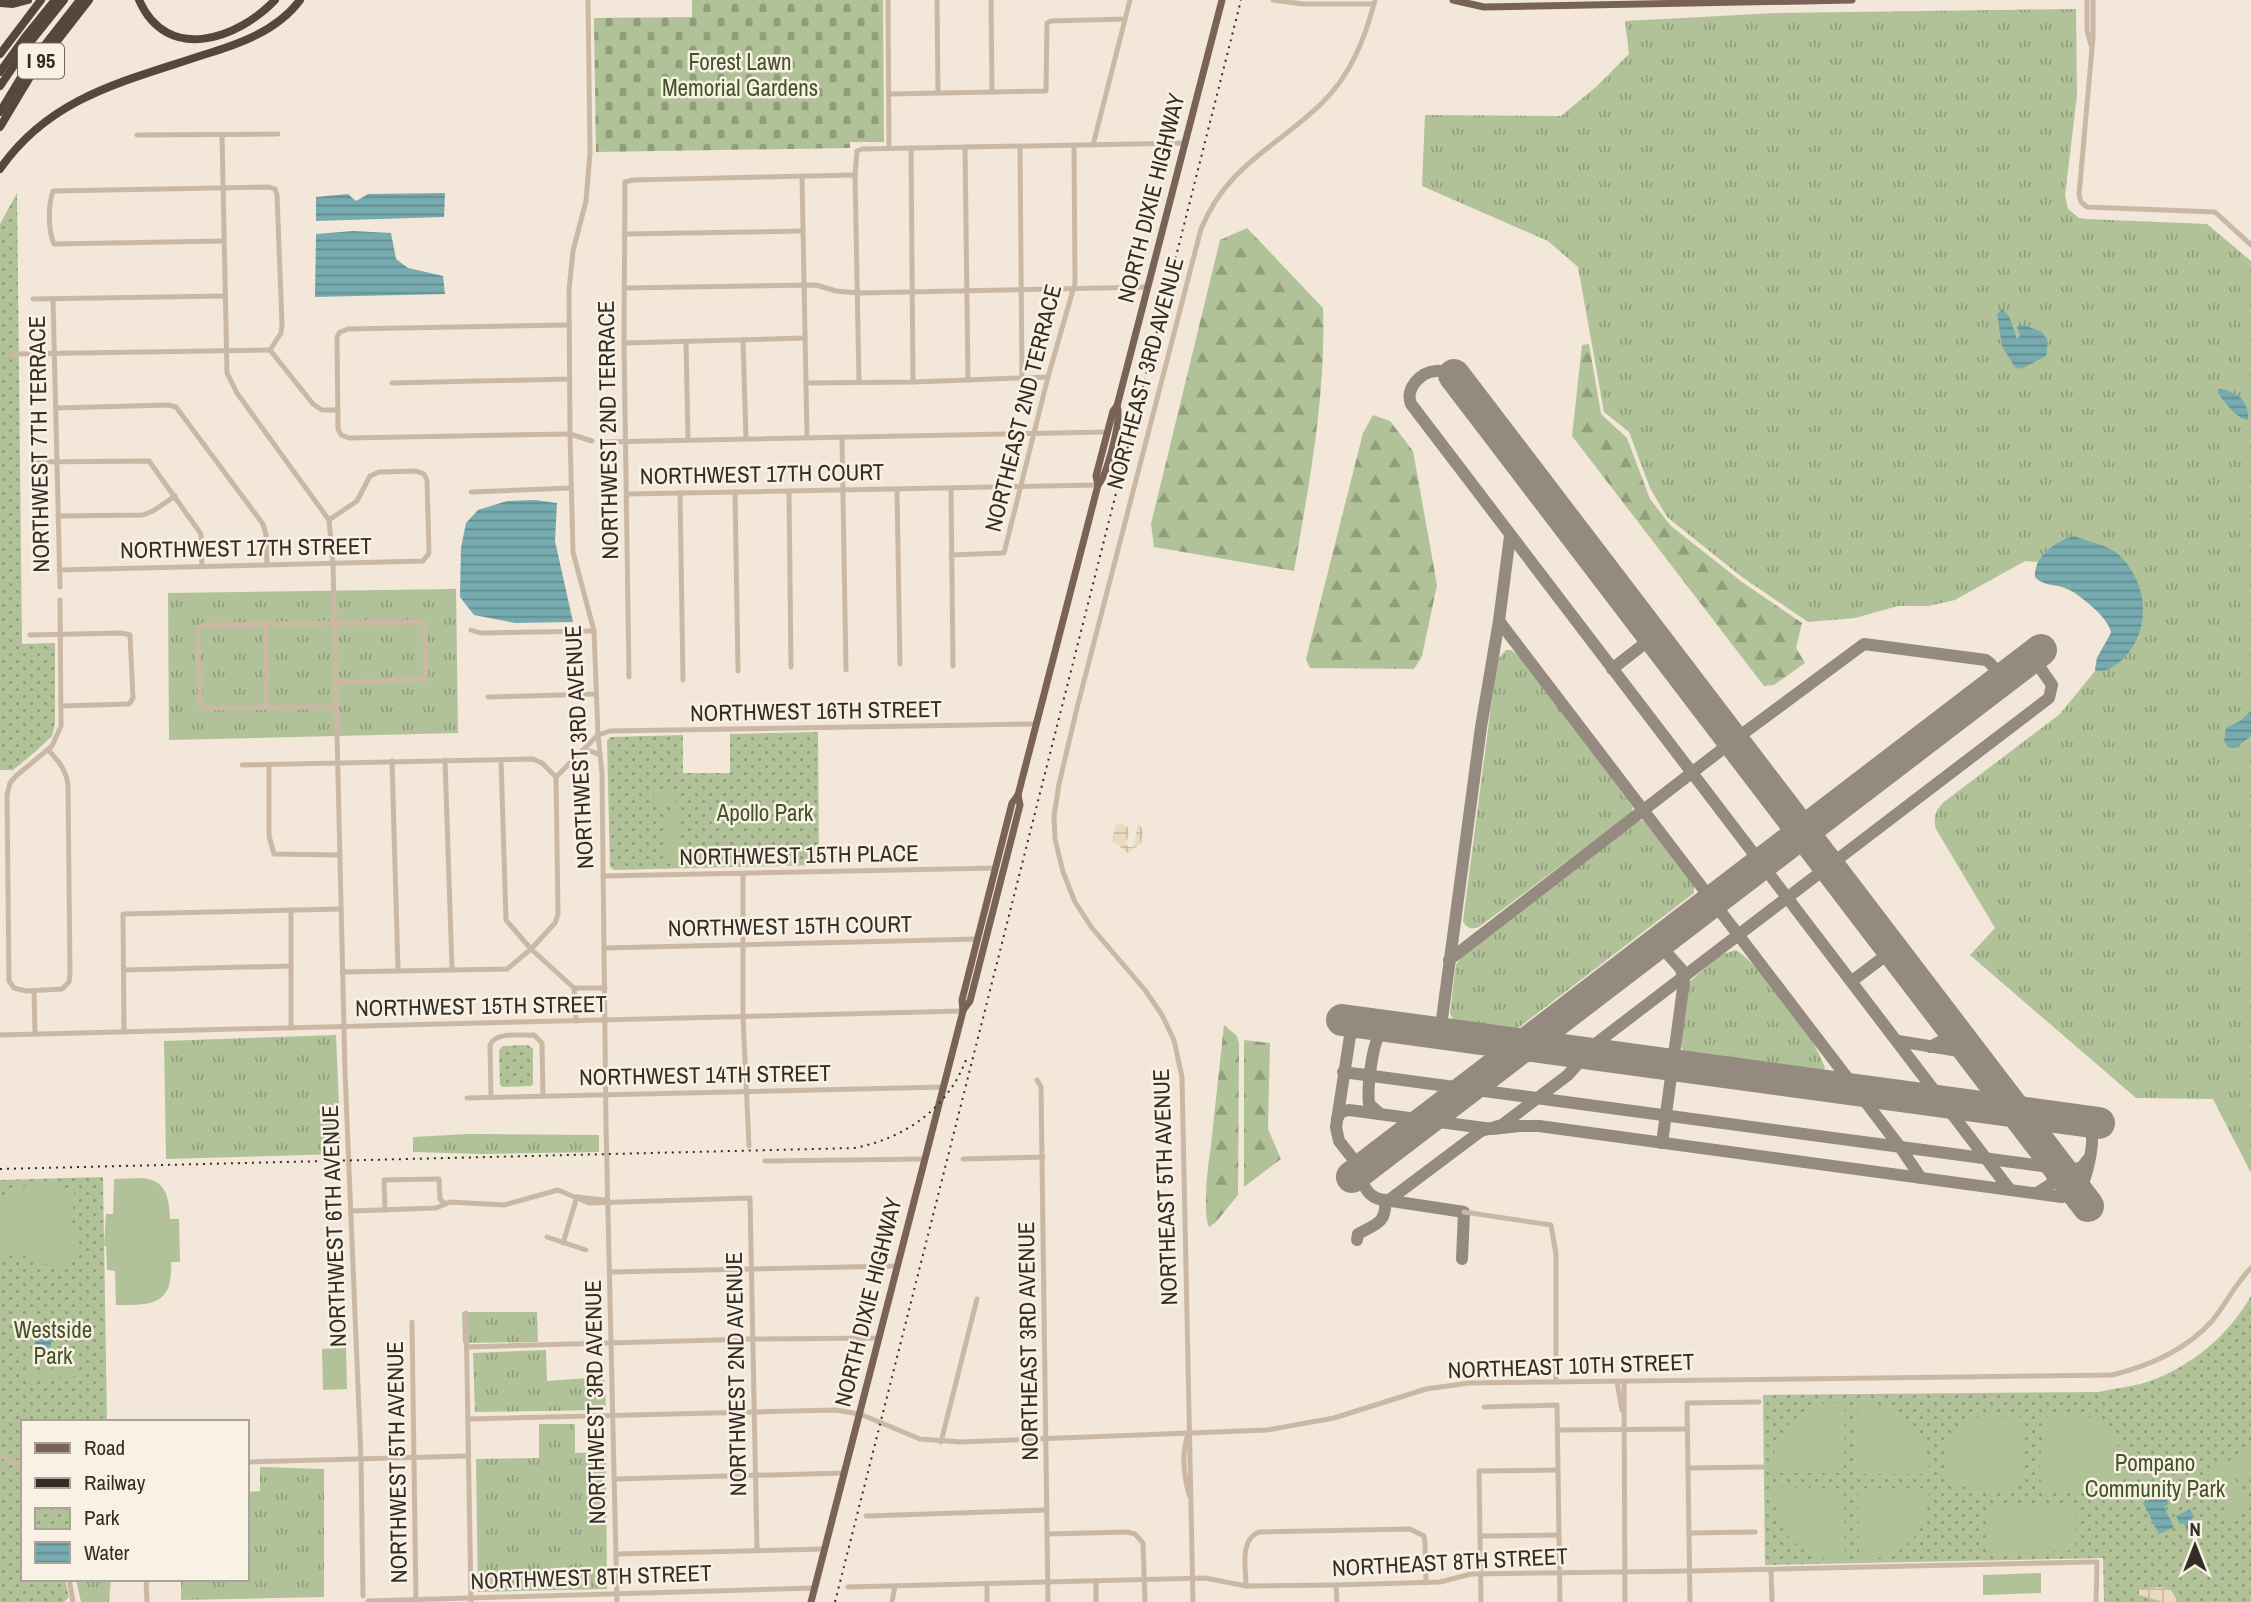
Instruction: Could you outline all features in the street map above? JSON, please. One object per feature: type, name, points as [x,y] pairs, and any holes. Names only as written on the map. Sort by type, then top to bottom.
[{"type":"highway","points":[[0,3],[13,4],[28,0]]},
{"type":"highway","points":[[0,54],[41,0]]},
{"type":"highway","name":"I 95","points":[[0,72],[55,0]]},
{"type":"highway","points":[[0,86],[64,0]]},
{"type":"highway","points":[[0,112],[26,69],[80,0]]},
{"type":"highway","name":"I 95","points":[[0,127],[38,65],[89,0]]},
{"type":"highway","points":[[139,0],[149,18],[161,29],[196,40],[236,29],[254,19],[275,0]]},
{"type":"highway","points":[[0,169],[32,132],[74,101],[117,83],[232,46],[264,30],[298,0]]},
{"type":"main road","name":"NORTH DIXIE HIGHWAY","points":[[1098,485],[1096,476],[1107,432],[1117,406],[1149,287],[1222,0]]},
{"type":"main road","points":[[1453,0],[1484,7],[1852,0]]},
{"type":"main road","name":"NORTH DIXIE HIGHWAY","points":[[811,1602],[963,1011],[962,1000],[1012,803],[1018,795],[1098,485],[1103,479],[1120,414],[1117,406]]},
{"type":"main road","name":"NORTH DIXIE HIGHWAY","points":[[963,1011],[970,1001],[1020,805],[1018,795]]},
{"type":"street","name":"NORTHWEST 3RD AVENUE","points":[[588,0],[589,175],[586,201],[573,251],[569,325],[570,435],[573,552],[594,631],[597,735],[601,755],[617,1602]]},
{"type":"street","points":[[888,0],[889,148]]},
{"type":"street","points":[[937,0],[938,92]]},
{"type":"street","points":[[991,0],[992,91]]},
{"type":"street","points":[[1093,145],[1130,0]]},
{"type":"street","points":[[1273,0],[1303,4],[1374,2]]},
{"type":"street","points":[[2087,0],[2087,30],[2091,44]]},
{"type":"street","points":[[2094,0],[2079,195],[2081,202],[2087,207],[2215,212],[2251,244]]},
{"type":"street","name":"NORTHEAST 3RD AVENUE","points":[[1055,808],[1080,695],[1205,219],[1223,188],[1240,169],[1321,104],[1336,87],[1357,53],[1374,2]]},
{"type":"street","points":[[889,94],[1046,91],[1047,23],[1125,19]]},
{"type":"street","points":[[137,135],[278,134]]},
{"type":"street","points":[[222,135],[228,373],[237,393],[329,520],[333,564],[338,763]]},
{"type":"street","points":[[859,382],[855,174],[857,151],[889,148],[1185,143]]},
{"type":"street","name":"NORTHEAST 2ND TERRACE","points":[[951,555],[1004,553],[1073,288],[1074,145]]},
{"type":"street","points":[[1020,146],[1022,379]]},
{"type":"street","points":[[965,147],[968,380]]},
{"type":"street","points":[[912,148],[914,382]]},
{"type":"street","points":[[807,437],[802,177],[855,174]]},
{"type":"street","name":"NORTHWEST 2ND TERRACE","points":[[629,677],[624,342],[625,183],[633,180],[802,177]]},
{"type":"street","points":[[224,241],[54,244],[51,238],[50,199],[53,191],[275,189],[282,324],[281,333],[270,350]]},
{"type":"street","points":[[624,234],[802,230]]},
{"type":"street","points":[[624,288],[816,285],[836,291],[858,293],[1149,287]]},
{"type":"street","points":[[33,299],[225,296]]},
{"type":"street","name":"NORTHWEST 7TH TERRACE","points":[[53,299],[60,587]]},
{"type":"street","points":[[569,325],[348,329],[340,332],[337,337],[338,429],[341,435],[349,438],[570,435],[592,441]]},
{"type":"street","points":[[624,342],[805,338]]},
{"type":"street","points":[[743,340],[746,438]]},
{"type":"street","points":[[687,342],[688,439]]},
{"type":"street","points":[[270,350],[313,404],[322,410],[338,410]]},
{"type":"street","points":[[13,354],[270,350]]},
{"type":"street","points":[[806,383],[1048,377]]},
{"type":"street","points":[[392,383],[570,379]]},
{"type":"street","points":[[56,408],[176,407],[263,524],[267,565]]},
{"type":"street","points":[[603,442],[1107,432]]},
{"type":"street","points":[[842,437],[846,670]]},
{"type":"street","points":[[32,462],[149,461],[201,534],[202,567]]},
{"type":"street","name":"NORTHWEST 17TH STREET","points":[[60,570],[423,561],[429,553],[427,480],[424,474],[416,471],[379,472],[370,476],[357,500],[329,520]]},
{"type":"street","name":"NORTHWEST 17TH COURT","points":[[627,494],[1098,485]]},
{"type":"street","points":[[471,492],[571,488]]},
{"type":"street","points":[[951,489],[953,666]]},
{"type":"street","points":[[897,490],[900,664]]},
{"type":"street","points":[[735,492],[737,671]]},
{"type":"street","points":[[789,492],[791,667]]},
{"type":"street","points":[[680,493],[683,680]]},
{"type":"street","points":[[58,516],[143,515],[175,496]]},
{"type":"street","name":"NORTHWEST 7TH TERRACE","points":[[48,750],[61,726],[60,600]]},
{"type":"street","points":[[336,683],[426,679],[423,622],[200,626],[197,630],[201,708],[336,707]]},
{"type":"street","points":[[266,624],[267,708]]},
{"type":"street","points":[[471,630],[480,633],[594,631]]},
{"type":"street","points":[[30,635],[131,635],[133,698],[129,704],[61,706]]},
{"type":"street","points":[[488,697],[596,694]]},
{"type":"street","name":"NORTHWEST 16TH STREET","points":[[597,735],[610,731],[1036,724]]},
{"type":"street","points":[[556,777],[597,735]]},
{"type":"street","points":[[48,750],[62,765],[68,786],[70,974],[69,982],[62,989],[34,991],[14,988],[9,981],[7,795],[10,783],[16,776],[48,750]]},
{"type":"street","points":[[580,752],[591,751],[601,755]]},
{"type":"street","points":[[242,765],[533,759],[542,762],[556,777],[558,914],[555,923],[531,949],[507,969],[342,972]]},
{"type":"street","points":[[445,760],[452,969]]},
{"type":"street","points":[[501,760],[506,920],[531,949],[575,988],[605,988]]},
{"type":"street","points":[[393,761],[398,971]]},
{"type":"street","name":"NORTHWEST 6TH AVENUE","points":[[338,763],[342,972],[366,1600]]},
{"type":"street","points":[[269,764],[270,836],[274,855],[340,855]]},
{"type":"street","name":"NORTHEAST 5TH AVENUE","points":[[1055,808],[1055,839],[1063,872],[1075,902],[1092,928],[1145,990],[1161,1015],[1174,1040],[1182,1077],[1192,1602]]},
{"type":"street","name":"NORTHWEST 15TH PLACE","points":[[603,876],[996,868]]},
{"type":"street","points":[[743,874],[743,1017],[748,1146]]},
{"type":"street","points":[[124,1032],[123,914],[341,909]]},
{"type":"street","points":[[290,910],[291,1028]]},
{"type":"street","name":"NORTHWEST 15TH COURT","points":[[604,948],[978,939]]},
{"type":"street","points":[[124,970],[291,966]]},
{"type":"street","points":[[575,988],[576,1021]]},
{"type":"street","points":[[34,991],[35,1034]]},
{"type":"street","name":"NORTHWEST 15TH STREET","points":[[0,1035],[963,1011]]},
{"type":"street","points":[[491,1098],[490,1045],[492,1039],[498,1036],[534,1035],[539,1038],[542,1043],[543,1096]]},
{"type":"street","name":"NORTHEAST 3RD AVENUE","points":[[1037,1080],[1041,1087],[1043,1157],[1048,1602]]},
{"type":"street","name":"NORTHWEST 14TH STREET","points":[[467,1098],[943,1087]]},
{"type":"street","points":[[963,1159],[1043,1157]]},
{"type":"street","points":[[765,1161],[925,1159]]},
{"type":"street","points":[[385,1210],[384,1180],[439,1179],[440,1199],[444,1203]]},
{"type":"street","points":[[351,1211],[436,1208],[444,1203],[504,1205],[558,1190],[577,1196],[582,1202],[608,1201]]},
{"type":"street","points":[[563,1242],[577,1196]]},
{"type":"street","name":"NORTHWEST 2ND AVENUE","points":[[608,1201],[750,1198],[757,1550]]},
{"type":"street","points":[[1464,1213],[1551,1225],[1556,1254],[1556,1382]]},
{"type":"street","name":"NORTHWEST 3RD AVENUE","points":[[547,1237],[586,1250]]},
{"type":"street","points":[[610,1272],[897,1266]]},
{"type":"street","name":"NORTHEAST 10TH STREET","points":[[468,1419],[835,1410],[860,1414],[913,1436],[941,1442],[1268,1430],[1334,1418],[1426,1389],[1469,1383],[2112,1375],[2137,1369],[2166,1356],[2191,1340],[2212,1321],[2236,1282],[2251,1268]]},
{"type":"street","points":[[941,1442],[977,1299]]},
{"type":"street","points":[[466,1313],[471,1600]]},
{"type":"street","name":"NORTHWEST 5TH AVENUE","points":[[412,1322],[416,1601]]},
{"type":"street","points":[[467,1347],[879,1338]]},
{"type":"street","points":[[1620,1382],[1619,1401],[1623,1413],[1625,1602]]},
{"type":"street","points":[[1690,1602],[1687,1403],[1759,1402]]},
{"type":"street","points":[[1485,1407],[1557,1405],[1560,1602]]},
{"type":"street","points":[[1557,1430],[1688,1429]]},
{"type":"street","points":[[2,1455],[10,1462],[21,1463]]},
{"type":"street","points":[[248,1462],[468,1456]]},
{"type":"street","points":[[1688,1468],[1762,1467]]},
{"type":"street","points":[[1481,1602],[1479,1471],[1558,1470]]},
{"type":"street","points":[[614,1479],[844,1473]]},
{"type":"street","points":[[866,1516],[1047,1510]]},
{"type":"street","points":[[1246,1586],[1247,1542],[1252,1535],[1259,1532],[1396,1529],[1410,1529],[1424,1536],[1426,1583]]},
{"type":"street","points":[[1689,1533],[1755,1532]]},
{"type":"street","points":[[1047,1534],[1135,1534],[1143,1543],[1145,1602]]},
{"type":"street","points":[[1480,1536],[1559,1535]]},
{"type":"street","points":[[616,1554],[825,1549]]},
{"type":"street","name":"NORTHEAST 8TH STREET","points":[[848,1587],[1192,1578],[1209,1578],[1246,1586],[1336,1585],[1440,1582],[1464,1574],[2097,1562],[2096,1602]]},
{"type":"street","points":[[1771,1570],[1772,1602]]},
{"type":"street","points":[[69,1581],[73,1602]]},
{"type":"street","points":[[146,1581],[147,1602]]},
{"type":"street","points":[[1096,1581],[1097,1602]]},
{"type":"street","points":[[987,1584],[987,1602]]},
{"type":"street","points":[[1336,1585],[1337,1602]]},
{"type":"street","points":[[892,1602],[895,1586]]},
{"type":"street","name":"NORTHWEST 8TH STREET","points":[[366,1600],[471,1600],[815,1588]]},
{"type":"street","points":[[666,1592],[666,1602]]},
{"type":"street","points":[[358,1602],[366,1600]]},
{"type":"green space","name":"Forest Lawn Memorial Gardens","points":[[692,0],[883,0],[884,142],[850,142],[850,148],[596,152],[594,18],[692,17]]},
{"type":"green space","points":[[2076,9],[2077,95],[2065,195],[2068,209],[2079,218],[2086,219],[2207,224],[2251,261],[2251,1173],[2213,1099],[2136,1098],[1970,955],[1995,928],[1936,829],[1936,814],[1944,802],[2060,714],[2095,671],[2097,658],[2111,633],[2111,628],[2101,614],[2075,593],[2038,580],[2035,572],[2038,562],[2025,561],[1955,600],[1929,606],[1898,606],[1855,618],[1808,622],[1742,577],[1667,517],[1650,488],[1629,432],[1604,412],[1578,267],[1548,241],[1422,186],[1425,115],[1561,116],[1629,54],[1625,21],[1776,13]]},
{"type":"green space","points":[[17,193],[22,644],[55,643],[55,724],[52,736],[35,752],[13,770],[0,770],[0,224]]},
{"type":"green space","points":[[1247,228],[1323,308],[1319,407],[1294,571],[1154,547],[1151,524],[1220,240]]},
{"type":"green space","points":[[1589,344],[1601,414],[1627,438],[1650,499],[1671,526],[1742,582],[1802,623],[1796,648],[1805,663],[1774,685],[1764,686],[1572,436],[1582,345]]},
{"type":"green space","points":[[1373,415],[1390,421],[1413,451],[1437,585],[1422,656],[1414,669],[1310,668],[1306,659],[1363,433]]},
{"type":"green space","points":[[456,589],[458,733],[169,740],[168,593]]},
{"type":"green space","points":[[1506,650],[1518,655],[1633,807],[1632,812],[1479,927],[1472,928],[1463,921],[1497,660]]},
{"type":"green space","name":"Apollo Park","points":[[818,732],[819,865],[614,870],[610,867],[607,741],[610,737],[683,735],[683,773],[730,773],[730,734]]},
{"type":"green space","points":[[676,790],[676,807],[654,807],[654,791]]},
{"type":"green space","points":[[679,812],[680,864],[666,864],[666,813]]},
{"type":"green space","points":[[1643,820],[1694,886],[1694,893],[1513,1032],[1458,1024],[1453,1020],[1450,1013],[1456,965],[1463,954],[1638,821]]},
{"type":"green space","points":[[1736,950],[1761,973],[1799,1021],[1819,1053],[1825,1068],[1821,1073],[1685,1054],[1681,1046],[1689,982],[1720,955]]},
{"type":"green space","points":[[1224,1025],[1237,1036],[1239,1044],[1238,1195],[1209,1227],[1206,1212],[1207,1180]]},
{"type":"green space","points":[[336,1035],[341,1154],[166,1159],[164,1041]]},
{"type":"green space","points":[[1244,1040],[1270,1043],[1268,1129],[1281,1159],[1244,1187]]},
{"type":"green space","points":[[528,1045],[533,1049],[533,1084],[502,1087],[499,1050],[503,1046]]},
{"type":"green space","points":[[468,1134],[599,1135],[599,1152],[413,1152],[413,1137]]},
{"type":"green space","name":"Westside Park","points":[[103,1177],[107,1420],[21,1420],[21,1581],[65,1581],[69,1597],[64,1602],[0,1602],[0,1180]]},
{"type":"green space","points":[[143,1178],[162,1187],[169,1204],[170,1219],[179,1219],[180,1262],[171,1262],[168,1287],[158,1300],[116,1305],[115,1271],[107,1270],[104,1246],[106,1214],[113,1214],[114,1179]]},
{"type":"green space","points":[[35,1182],[61,1185],[74,1192],[72,1226],[77,1239],[76,1259],[68,1266],[43,1264],[33,1257],[2,1255],[0,1252],[0,1211],[14,1193]]},
{"type":"green space","name":"Pompano Community Park","points":[[2251,1296],[2251,1602],[2104,1602],[2103,1558],[1765,1565],[1763,1395],[2099,1392],[2135,1385],[2163,1376],[2193,1359],[2220,1337]]},
{"type":"green space","points":[[462,1312],[537,1312],[538,1342],[463,1343]]},
{"type":"green space","points":[[346,1348],[347,1389],[323,1390],[322,1349]]},
{"type":"green space","points":[[546,1350],[547,1381],[588,1378],[590,1381],[605,1380],[606,1410],[475,1412],[473,1353]]},
{"type":"green space","points":[[76,1356],[76,1376],[66,1377],[65,1357]]},
{"type":"green space","points":[[39,1357],[50,1357],[50,1377],[40,1377]]},
{"type":"green space","points":[[52,1357],[63,1357],[64,1376],[53,1377]]},
{"type":"green space","points":[[26,1358],[37,1358],[37,1377],[26,1377]]},
{"type":"green space","points":[[1858,1402],[1887,1408],[1910,1423],[1924,1446],[1929,1474],[1863,1474],[1857,1469]]},
{"type":"green space","points":[[1825,1403],[1845,1403],[1844,1469],[1841,1473],[1773,1473],[1776,1448],[1786,1428],[1803,1413]]},
{"type":"green space","points":[[2047,1415],[2080,1415],[2109,1426],[2115,1435],[2119,1452],[2115,1485],[2049,1493],[2041,1484],[2040,1460]]},
{"type":"green space","points":[[1981,1416],[2020,1417],[2024,1481],[2014,1492],[1948,1484],[1947,1450],[1952,1432],[1958,1425]]},
{"type":"green space","points":[[539,1424],[575,1424],[575,1453],[606,1452],[607,1589],[478,1592],[476,1459],[539,1458]]},
{"type":"green space","points":[[2251,1448],[2251,1478],[2242,1482],[2230,1460]]},
{"type":"green space","points":[[2225,1460],[2250,1506],[2229,1517],[2204,1472]]},
{"type":"green space","points":[[260,1467],[324,1469],[324,1597],[181,1600],[181,1581],[248,1581],[248,1492],[260,1491]]},
{"type":"green space","points":[[1773,1487],[1840,1488],[1844,1492],[1845,1560],[1814,1555],[1792,1540],[1778,1517]]},
{"type":"green space","points":[[1863,1488],[1929,1488],[1925,1518],[1911,1540],[1889,1555],[1859,1560],[1858,1493]]},
{"type":"green space","points":[[1989,1504],[2077,1504],[2075,1549],[1988,1554]]},
{"type":"green space","points":[[2041,1573],[2041,1593],[1983,1595],[1983,1575]]},
{"type":"green space","points":[[76,1581],[111,1581],[109,1602],[81,1602]]},
{"type":"shaded area","points":[[1122,823],[1129,829],[1125,842],[1128,847],[1134,847],[1138,823],[1143,830],[1141,843],[1128,853],[1113,841],[1115,825]]},
{"type":"shaded area","points":[[2161,1587],[2171,1590],[2178,1602],[2163,1602],[2139,1595],[2139,1589]]},
{"type":"water","points":[[445,193],[444,217],[316,221],[316,197],[348,194],[356,201],[368,194]]},
{"type":"water","points":[[353,231],[391,233],[396,259],[408,268],[443,276],[445,294],[315,297],[316,234]]},
{"type":"water","points":[[2002,309],[2009,316],[2017,339],[2020,336],[2017,327],[2020,324],[2042,332],[2048,342],[2046,356],[2021,369],[2014,366],[2002,346],[1997,314]]},
{"type":"water","points":[[2219,389],[2241,398],[2247,408],[2248,420],[2232,410],[2218,393]]},
{"type":"water","points":[[535,500],[557,503],[555,541],[573,622],[515,623],[474,615],[460,597],[461,548],[466,523],[478,510],[507,501]]},
{"type":"water","points":[[2074,536],[2119,555],[2129,566],[2141,592],[2143,606],[2139,633],[2124,658],[2107,670],[2095,670],[2097,658],[2111,633],[2105,621],[2093,607],[2072,591],[2035,577],[2042,556],[2060,542]]},
{"type":"water","points":[[2251,711],[2251,736],[2235,748],[2228,747],[2224,741],[2226,728]]},
{"type":"water","points":[[51,1322],[51,1347],[35,1347],[35,1323]]},
{"type":"water","points":[[2163,1493],[2169,1504],[2164,1507],[2174,1527],[2159,1534],[2143,1503]]},
{"type":"water","points":[[2190,1509],[2195,1527],[2187,1530],[2176,1516]]},
{"type":"taxiway","points":[[1454,375],[1439,371],[1419,378],[1410,393],[1411,404],[2010,1190]]},
{"type":"taxiway","points":[[1440,1034],[1481,727],[1510,536]]},
{"type":"taxiway","points":[[1499,621],[1921,1178]]},
{"type":"taxiway","points":[[1612,669],[1653,637]]},
{"type":"taxiway","points":[[1449,960],[1733,741],[1864,644],[1986,660],[1996,675],[1988,691]]},
{"type":"taxiway","points":[[1367,1165],[1361,1176],[1364,1186],[1374,1197],[1389,1200],[1481,1131],[1502,1125],[1568,1075],[1594,1045],[2049,698],[2052,685],[2041,669],[2030,664],[2014,670]]},
{"type":"taxiway","points":[[1658,943],[1681,969],[1684,981],[1662,1143]]},
{"type":"taxiway","points":[[1852,981],[1893,950]]},
{"type":"taxiway","points":[[1930,1047],[1947,1038],[1947,1022]]},
{"type":"taxiway","points":[[1361,1169],[1339,1141],[1336,1127],[1350,1036],[1358,1029],[1374,1025]]},
{"type":"taxiway","points":[[1380,1114],[1369,1104],[1370,1076],[1379,1035],[1383,1029],[1391,1027]]},
{"type":"taxiway","points":[[1898,1041],[1971,1053]]},
{"type":"taxiway","points":[[1343,1072],[2072,1170],[2082,1167],[2089,1158]]},
{"type":"taxiway","points":[[1337,1119],[1341,1112],[1349,1110],[1492,1129],[1539,1126],[2062,1197],[2077,1193],[2089,1163],[2091,1131],[2078,1120]]},
{"type":"taxiway","points":[[2037,1193],[2051,1184],[2058,1168]]},
{"type":"taxiway","points":[[1357,1240],[1358,1234],[1382,1218],[1385,1200],[1464,1212],[1462,1259]]},
{"type":"runway","points":[[1454,375],[2088,1206]]},
{"type":"runway","points":[[1352,1177],[2041,650]]},
{"type":"runway","points":[[1342,1020],[2099,1123]]},
{"type":"railway","points":[[835,1602],[1241,0]]},
{"type":"railway","points":[[0,1169],[855,1148],[891,1137],[922,1119],[948,1093],[966,1060]]}]
